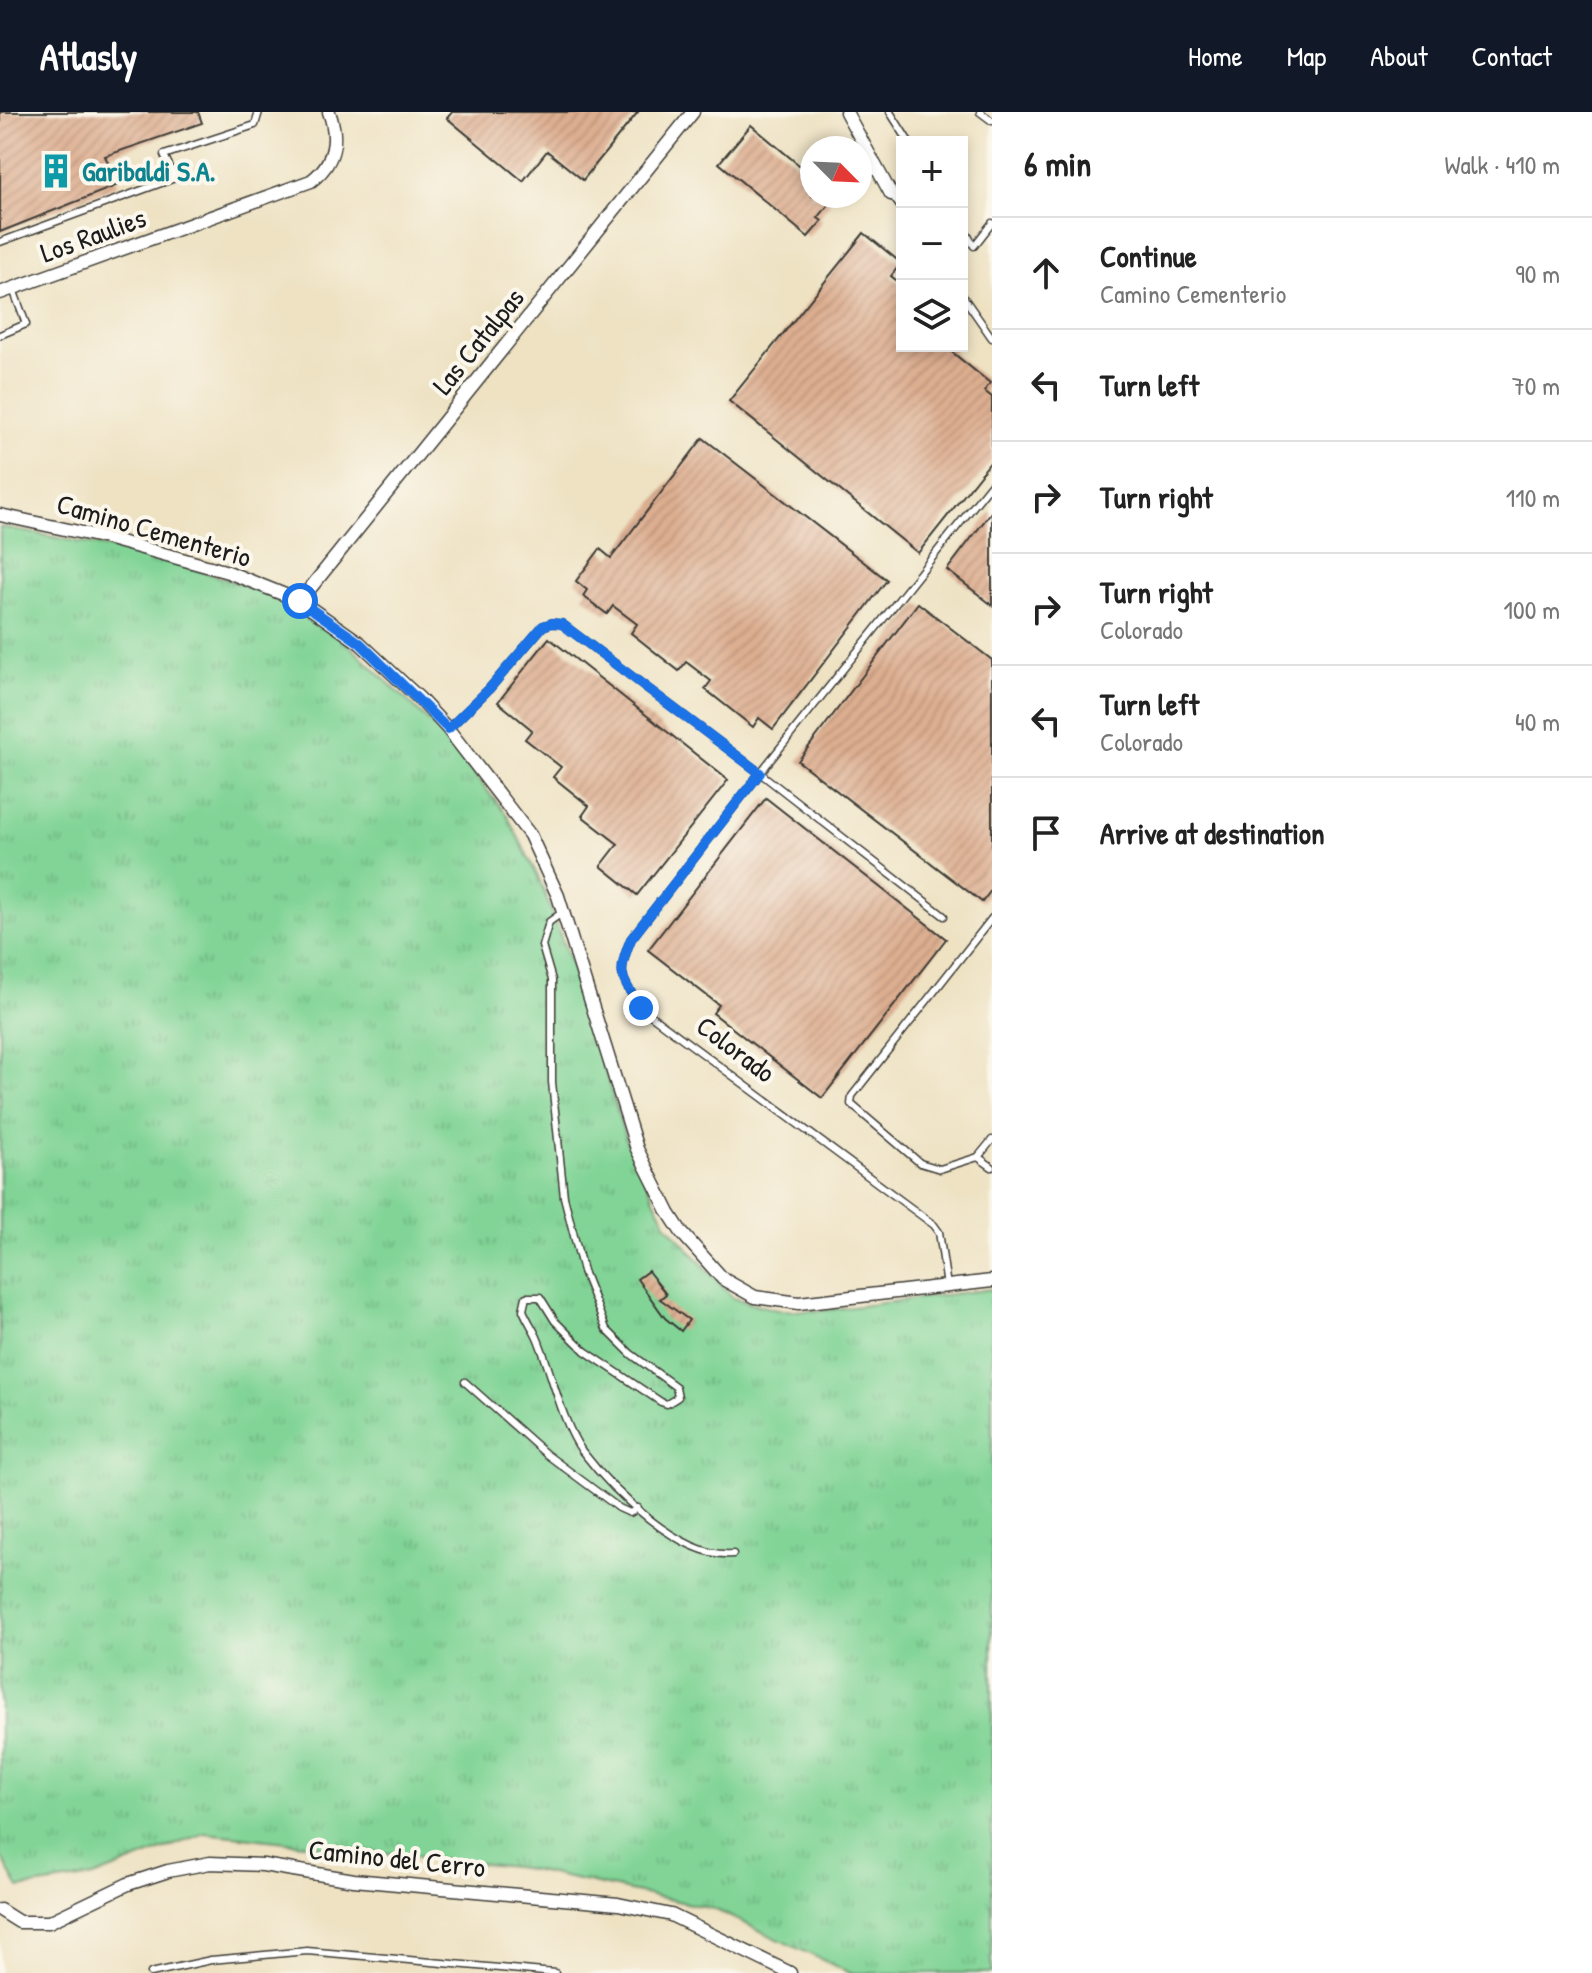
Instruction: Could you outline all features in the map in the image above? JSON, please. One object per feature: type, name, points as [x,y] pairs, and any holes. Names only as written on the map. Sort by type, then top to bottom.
[{"type":"street","name":"Los Raulies","points":[[6,291],[303,185],[319,175],[330,160],[336,134],[329,112]]},
{"type":"street","name":"Las Catalpas","points":[[300,601],[693,112]]},
{"type":"street","points":[[846,112],[891,194]]},
{"type":"street","name":"Camino Cementerio","points":[[0,515],[106,538],[228,572],[300,601],[360,643],[448,729],[530,835],[563,912],[637,1149],[669,1213],[709,1266],[744,1292],[782,1302],[816,1302],[992,1281]]},
{"type":"street","name":"Camino del Cerro","points":[[0,1910],[19,1922],[49,1922],[128,1884],[168,1871],[210,1863],[263,1865],[354,1880],[618,1904],[671,1915],[790,1973]]},
{"type":"lane","points":[[0,242],[175,178],[164,155],[255,125],[259,112]]},
{"type":"lane","points":[[890,112],[905,136]]},
{"type":"lane","points":[[980,112],[992,121]]},
{"type":"lane","points":[[891,194],[901,208]]},
{"type":"lane","points":[[968,236],[974,246],[992,223]]},
{"type":"lane","points":[[0,335],[26,324],[6,291]]},
{"type":"lane","points":[[968,304],[992,338]]},
{"type":"lane","name":"Colorado","points":[[947,1286],[939,1232],[934,1225],[641,1008],[622,979],[622,961],[631,939],[992,483]]},
{"type":"lane","points":[[448,729],[489,689],[543,626],[562,624],[944,916]]},
{"type":"lane","points":[[563,912],[549,922],[542,946],[552,980],[552,1082],[564,1197],[583,1271],[606,1329],[631,1354],[676,1387],[678,1397],[667,1404],[661,1402],[585,1351],[555,1321],[546,1302],[540,1297],[526,1297],[523,1310],[581,1449],[666,1534],[718,1556],[733,1554]]},
{"type":"lane","points":[[992,918],[852,1096],[851,1104],[920,1163],[940,1169],[978,1157],[992,1140]]},
{"type":"lane","points":[[978,1157],[992,1167]]},
{"type":"lane","points":[[465,1382],[546,1454],[619,1508],[630,1513],[638,1508]]},
{"type":"lane","points":[[151,1973],[211,1960],[307,1951],[555,1973]]},
{"type":"green space","points":[[0,527],[154,556],[260,590],[333,630],[438,730],[507,815],[540,881],[577,981],[627,1143],[667,1225],[733,1298],[777,1310],[821,1311],[992,1289],[992,1973],[850,1973],[714,1909],[522,1868],[205,1833],[94,1877],[19,1888],[0,1855]]},
{"type":"building","name":"Garibaldi S.A.","points":[[0,112],[198,112],[202,123],[105,156],[118,185],[0,232]]},
{"type":"building","points":[[452,112],[638,112],[583,180],[547,151],[523,181],[447,118]]},
{"type":"building","points":[[751,125],[800,166],[800,208],[826,208],[818,218],[822,221],[808,237],[719,163]]},
{"type":"building","points":[[864,233],[896,259],[896,270],[891,276],[896,280],[896,352],[952,352],[990,383],[984,391],[992,397],[992,460],[918,553],[729,401]]},
{"type":"building","points":[[703,438],[887,580],[773,729],[759,718],[753,727],[705,689],[711,681],[686,662],[679,671],[631,633],[637,624],[613,606],[607,614],[583,596],[587,590],[576,581],[600,549],[611,558]]},
{"type":"building","points":[[992,511],[992,605],[947,570]]},
{"type":"building","points":[[918,603],[992,660],[992,889],[982,902],[798,761]]},
{"type":"building","points":[[549,638],[728,780],[637,895],[601,866],[618,844],[582,816],[589,806],[553,777],[561,767],[525,739],[532,730],[498,702]]},
{"type":"building","points":[[766,798],[946,939],[822,1098],[713,1013],[719,1005],[648,950]]},
{"type":"building","points":[[648,1271],[666,1294],[660,1299],[689,1320],[681,1331],[665,1318],[637,1279]]},
{"type":"place","name":"Garibaldi S.A.","points":[[56,171]]},
{"type":"route","points":[[300,601],[360,643],[448,729],[489,689],[543,626],[562,624],[760,773],[631,939],[622,961],[622,979],[641,1008]]}]
